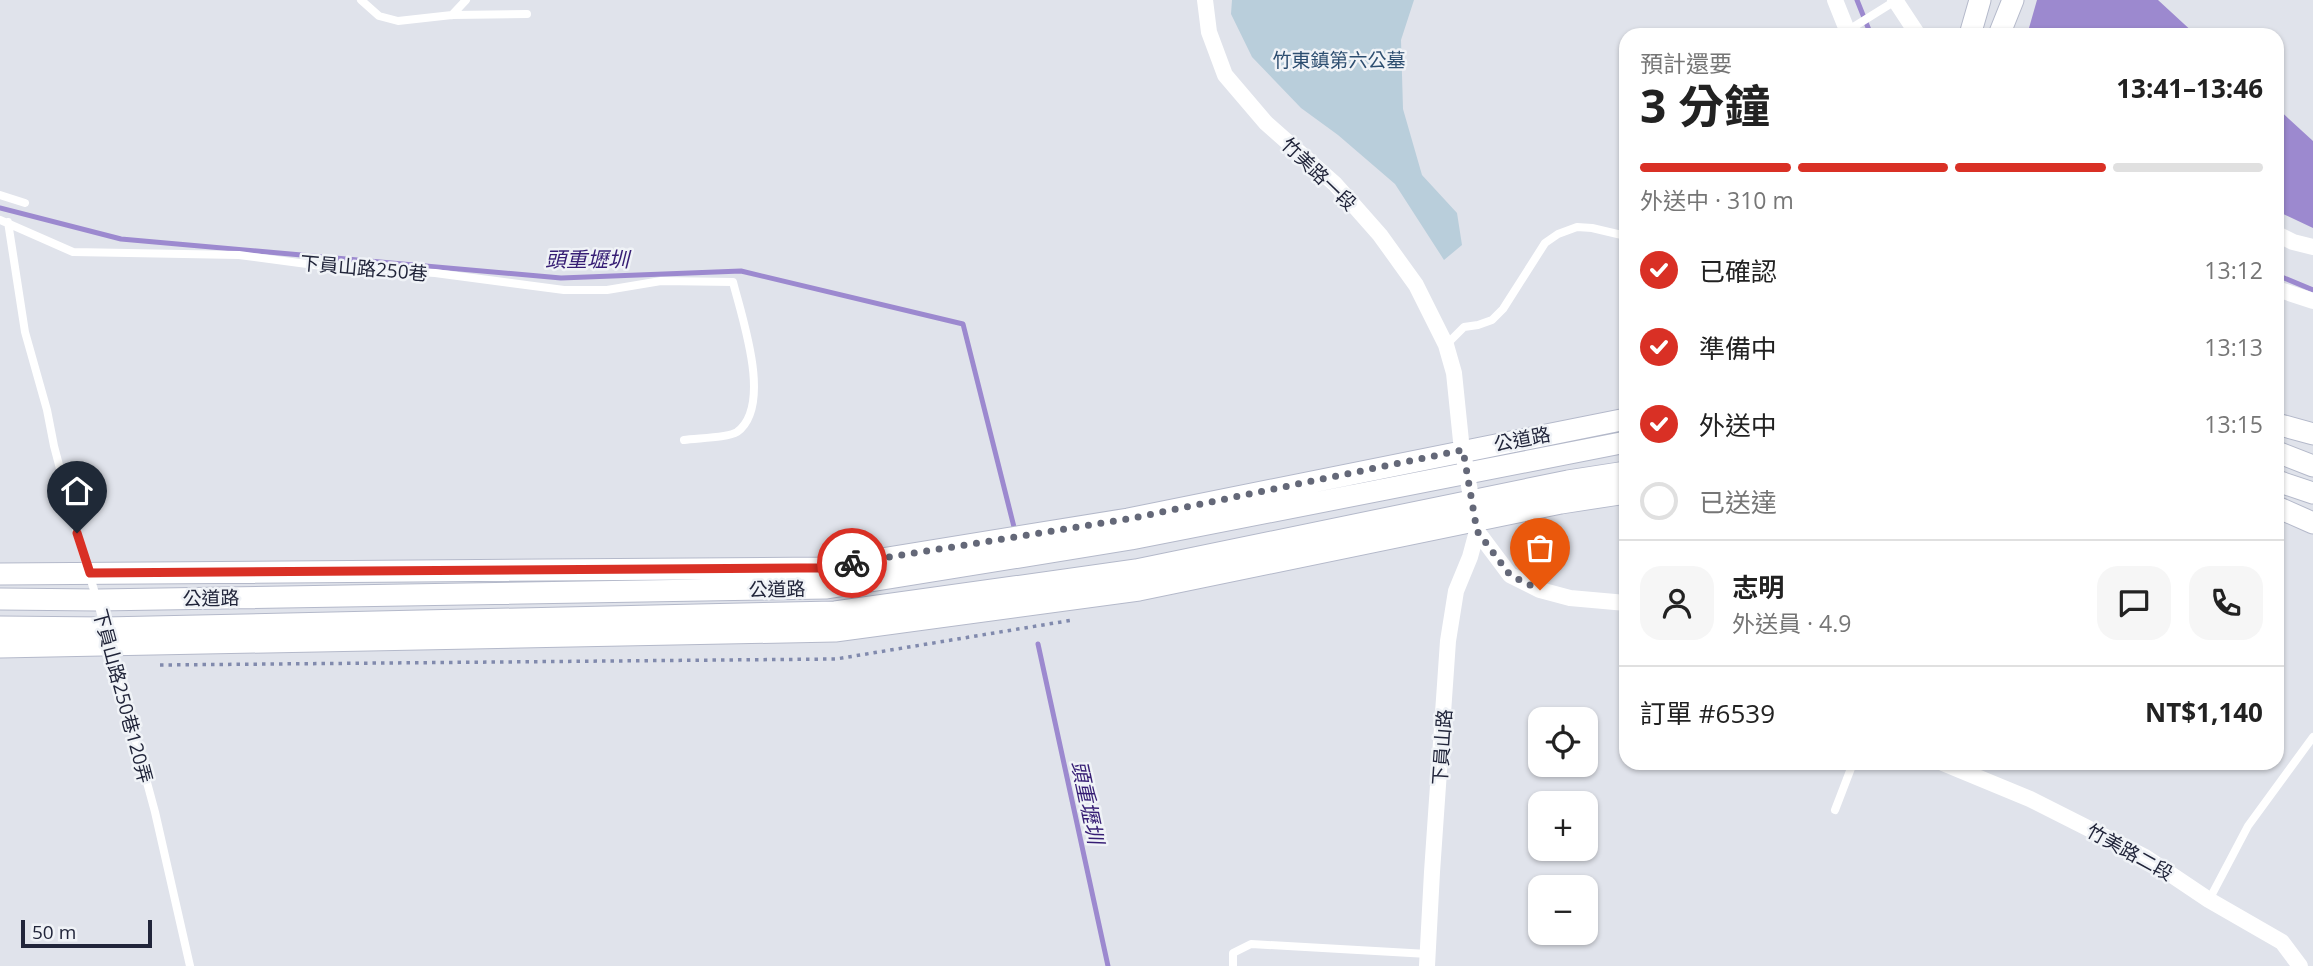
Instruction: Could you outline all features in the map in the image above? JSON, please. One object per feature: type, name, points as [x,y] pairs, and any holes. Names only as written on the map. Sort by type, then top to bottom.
[{"type":"street","name":"竹美路一段","points":[[1205,0],[1209,32],[1225,75],[1266,123],[1335,184],[1380,235],[1416,285],[1446,345]]},
{"type":"street","points":[[1835,0],[1844,28]]},
{"type":"street","points":[[1895,0],[1913,28]]},
{"type":"street","points":[[1972,28],[1980,0]]},
{"type":"street","points":[[2002,28],[2013,0]]},
{"type":"street","points":[[2284,238],[2313,247]]},
{"type":"street","points":[[2284,292],[2313,302]]},
{"type":"street","points":[[1446,345],[1454,373],[1474,518],[1510,575],[1540,590],[1570,598],[1619,602]]},
{"type":"street","name":"公道路","points":[[0,575],[826,568],[1128,519],[1619,420]]},
{"type":"street","points":[[2284,426],[2313,434]]},
{"type":"street","name":"公道路","points":[[0,599],[98,600],[827,588],[1131,539],[1619,443]]},
{"type":"street","points":[[2284,455],[2313,466]]},
{"type":"street","name":"公道路","points":[[1474,518],[1568,481],[1619,472]]},
{"type":"street","points":[[2284,484],[2313,494]]},
{"type":"street","name":"公道路","points":[[0,647],[108,637],[835,612],[1136,570],[1619,494]]},
{"type":"street","points":[[2284,510],[2313,523]]},
{"type":"street","name":"下員山路","points":[[1428,960],[1448,641],[1456,591],[1470,557],[1474,518]]},
{"type":"street","name":"公道路","points":[[0,626],[108,637]]},
{"type":"street","name":"竹美路二段","points":[[1960,770],[2030,799],[2145,857],[2209,900],[2282,942],[2300,966]]},
{"type":"lane","points":[[361,0],[379,16],[398,21],[452,15],[527,14]]},
{"type":"lane","points":[[452,15],[466,0]]},
{"type":"lane","points":[[1855,28],[1895,0]]},
{"type":"lane","points":[[0,195],[25,203]]},
{"type":"lane","name":"下員山路250巷","points":[[4,221],[73,252],[239,255],[321,266],[435,273],[564,290],[607,290],[661,281],[733,282],[742,321],[749,337],[753,403],[748,421],[735,434],[684,440]]},
{"type":"lane","name":"下員山路250巷120弄","points":[[4,221],[25,332],[77,533],[98,600],[155,812],[190,966]]},
{"type":"lane","points":[[1446,345],[1464,327],[1492,320],[1503,309],[1545,243],[1558,234],[1577,228],[1592,228],[1619,234]]},
{"type":"lane","points":[[2209,900],[2248,826],[2313,737]]},
{"type":"lane","points":[[1835,810],[1850,770]]},
{"type":"lane","points":[[1233,966],[1233,953],[1251,944],[1428,960]]},
{"type":"green space","name":"竹東鎮第六公墓","points":[[1232,0],[1414,0],[1401,40],[1403,109],[1422,175],[1457,213],[1462,245],[1444,260],[1395,184],[1338,135],[1301,108],[1252,57],[1231,14]]},
{"type":"shaded area","points":[[2037,0],[2158,0],[2188,28],[2029,28]]},
{"type":"shaded area","points":[[2284,114],[2313,141],[2313,228],[2284,214]]},
{"type":"waterway","points":[[1857,0],[1868,28]]},
{"type":"waterway","name":"頭重壢圳","points":[[0,208],[121,239],[561,278],[741,271],[963,324],[1014,527]]},
{"type":"waterway","points":[[2284,278],[2313,290]]},
{"type":"waterway","name":"頭重壢圳","points":[[1038,644],[1108,966]]},
{"type":"way so far","points":[[852,563],[1128,519],[1463,450],[1477,531],[1510,575],[1540,590]]},
{"type":"route","points":[[77,533],[90,573],[826,568],[852,563]]}]
